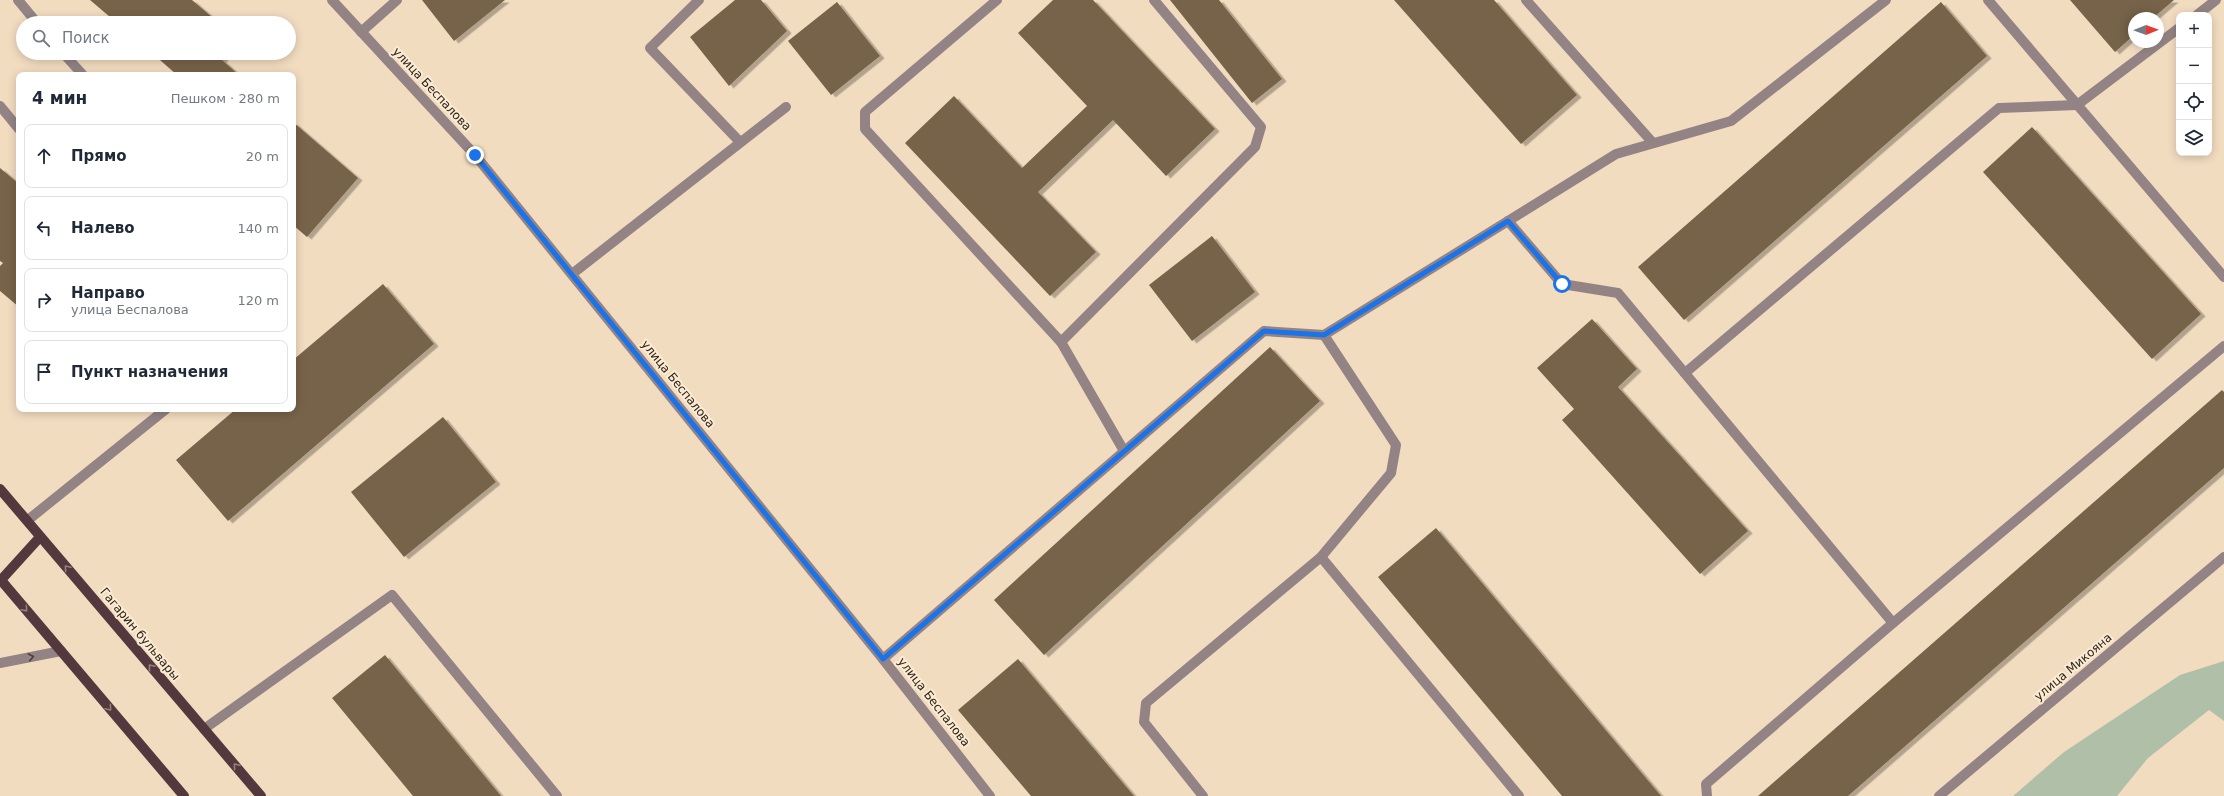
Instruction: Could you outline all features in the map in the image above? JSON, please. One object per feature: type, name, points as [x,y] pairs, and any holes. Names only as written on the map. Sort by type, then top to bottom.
[{"type":"main road","name":"Гагарин бульвары","points":[[0,489],[28,520],[40,537],[261,796]]},
{"type":"main road","points":[[40,537],[0,580],[184,796]]},
{"type":"street","points":[[18,0],[31,16]]},
{"type":"street","name":"улица Беспалова","points":[[332,0],[475,155],[883,659],[990,796]]},
{"type":"street","points":[[362,32],[397,0]]},
{"type":"street","points":[[698,0],[650,48],[740,142]]},
{"type":"street","points":[[997,0],[865,112],[865,129],[1061,342],[1124,451]]},
{"type":"street","points":[[1061,342],[1256,147],[1261,127],[1154,0]]},
{"type":"street","points":[[1526,0],[1653,143]]},
{"type":"street","points":[[883,659],[1264,331],[1324,335],[1616,154],[1731,121],[1886,0]]},
{"type":"street","points":[[1988,0],[2224,277]]},
{"type":"street","points":[[2200,12],[2216,0]]},
{"type":"street","points":[[1685,374],[1999,108],[2077,105],[2176,30]]},
{"type":"street","points":[[69,60],[80,72]]},
{"type":"street","points":[[0,106],[16,125]]},
{"type":"street","points":[[572,274],[786,107]]},
{"type":"street","points":[[1508,221],[1562,284],[1618,294],[1893,623]]},
{"type":"street","points":[[1203,796],[1144,722],[1146,703],[1321,557],[1391,473],[1396,445],[1324,335]]},
{"type":"street","points":[[1707,796],[1706,784],[1893,623],[2224,346]]},
{"type":"street","points":[[28,520],[162,412]]},
{"type":"street","points":[[1321,557],[1519,796]]},
{"type":"street","name":"улица Микояна","points":[[1939,796],[2224,557]]},
{"type":"street","points":[[204,729],[392,596],[557,796]]},
{"type":"street","points":[[0,662],[61,651]]},
{"type":"green space","points":[[2224,661],[2224,721],[2209,710],[2148,758],[2117,796],[2013,796],[2064,752],[2180,675]]},
{"type":"building","points":[[90,0],[192,0],[211,16],[109,16]]},
{"type":"building","points":[[422,0],[505,0],[454,41]]},
{"type":"building","points":[[735,0],[761,0],[787,31],[729,86],[690,37]]},
{"type":"building","points":[[1053,0],[1093,0],[1215,129],[1166,176],[1113,120],[1038,192],[1096,252],[1050,296],[905,143],[954,96],[1022,168],[1087,106],[1018,33]]},
{"type":"building","points":[[1170,0],[1219,0],[1282,79],[1252,103]]},
{"type":"building","points":[[1394,0],[1494,0],[1577,95],[1521,144]]},
{"type":"building","points":[[2070,0],[2174,0],[2160,12],[2128,12],[2128,40],[2115,52]]},
{"type":"building","points":[[837,2],[880,56],[831,95],[788,41]]},
{"type":"building","points":[[1941,2],[1987,56],[1684,320],[1638,267]]},
{"type":"building","points":[[160,60],[222,60],[236,72],[174,72]]},
{"type":"building","points":[[296,125],[358,178],[307,237],[296,228]]},
{"type":"building","points":[[2032,127],[2201,314],[2152,359],[1983,172]]},
{"type":"building","points":[[0,168],[16,181],[16,304],[0,291],[0,266],[3,263],[0,261]]},
{"type":"building","points":[[1212,236],[1255,292],[1192,341],[1149,285]]},
{"type":"building","points":[[383,284],[434,344],[228,521],[176,460],[232,412],[296,412],[296,357]]},
{"type":"building","points":[[1592,319],[1637,369],[1618,387],[1748,531],[1700,574],[1562,420],[1574,409],[1537,368]]},
{"type":"building","points":[[1270,347],[1320,401],[1044,655],[994,600]]},
{"type":"building","points":[[2222,390],[2224,392],[2224,468],[1848,796],[1758,796]]},
{"type":"building","points":[[443,417],[496,482],[404,557],[351,492]]},
{"type":"building","points":[[1436,528],[1661,796],[1562,796],[1378,577]]},
{"type":"building","points":[[385,655],[501,796],[413,796],[332,698]]},
{"type":"building","points":[[1018,659],[1134,796],[1031,796],[958,710]]},
{"type":"route","points":[[475,155],[883,659],[1264,331],[1324,335],[1508,221],[1562,284]]}]
